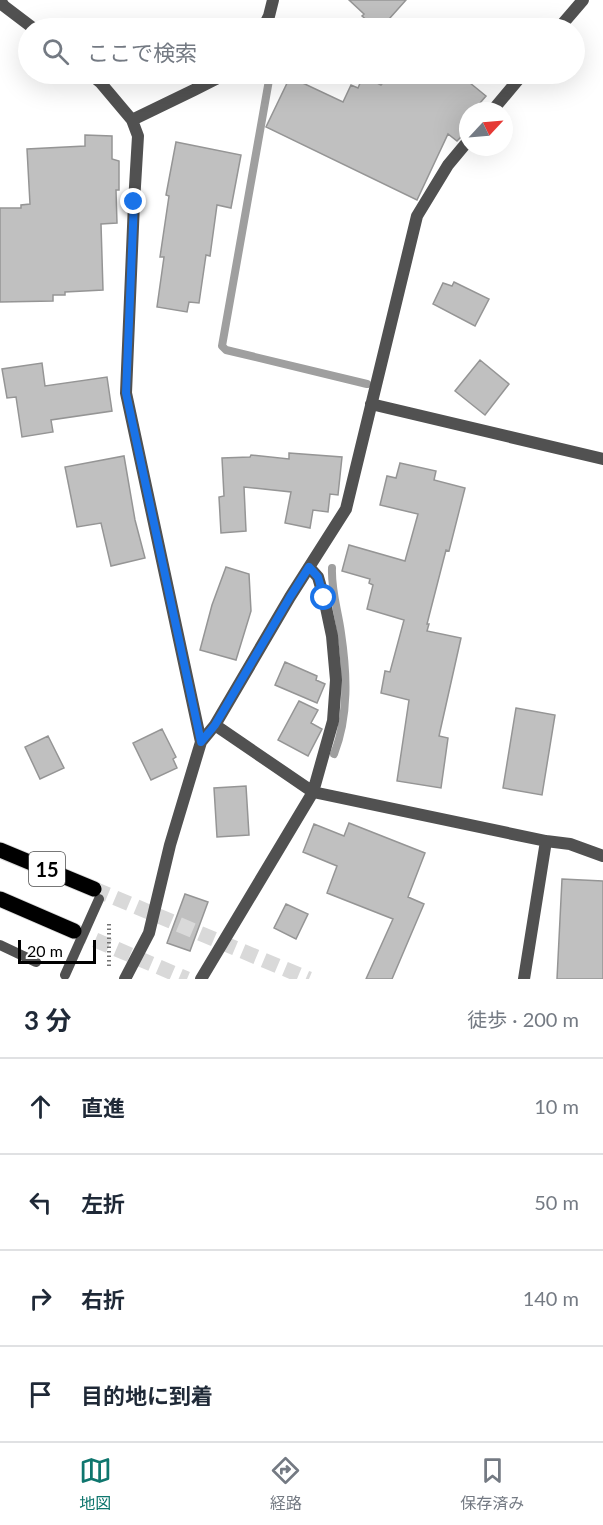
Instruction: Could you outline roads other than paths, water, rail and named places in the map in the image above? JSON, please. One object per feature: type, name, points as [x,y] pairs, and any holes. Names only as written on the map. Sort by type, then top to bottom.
[{"type":"main road","name":"15","points":[[0,850],[97,894]]},
{"type":"main road","name":"15","points":[[0,899],[74,932]]},
{"type":"street","points":[[0,0],[20,18]]},
{"type":"street","points":[[268,18],[273,0]]},
{"type":"street","points":[[568,18],[583,0]]},
{"type":"street","points":[[102,84],[132,120],[138,136],[126,393],[201,742]]},
{"type":"street","points":[[132,120],[206,84]]},
{"type":"street","points":[[500,102],[515,84]]},
{"type":"street","points":[[124,979],[149,933],[170,845],[201,742],[215,725],[290,597],[346,509],[417,216],[448,165],[459,152]]},
{"type":"street","points":[[371,404],[603,459]]},
{"type":"street","points":[[201,979],[313,792],[333,721],[336,680],[332,636],[318,577],[309,567]]},
{"type":"street","points":[[215,725],[313,792],[546,841],[570,844],[603,856]]},
{"type":"street","points":[[524,979],[546,841]]},
{"type":"lane","points":[[65,975],[97,894]]},
{"type":"lane","points":[[0,945],[36,962]]},
{"type":"waterway","points":[[268,84],[222,346],[226,350],[367,384]]},
{"type":"waterway","points":[[332,568],[345,663],[344,710],[334,754]]},
{"type":"tunnel","points":[[94,889],[309,979]]},
{"type":"tunnel","points":[[74,931],[187,979]]}]
